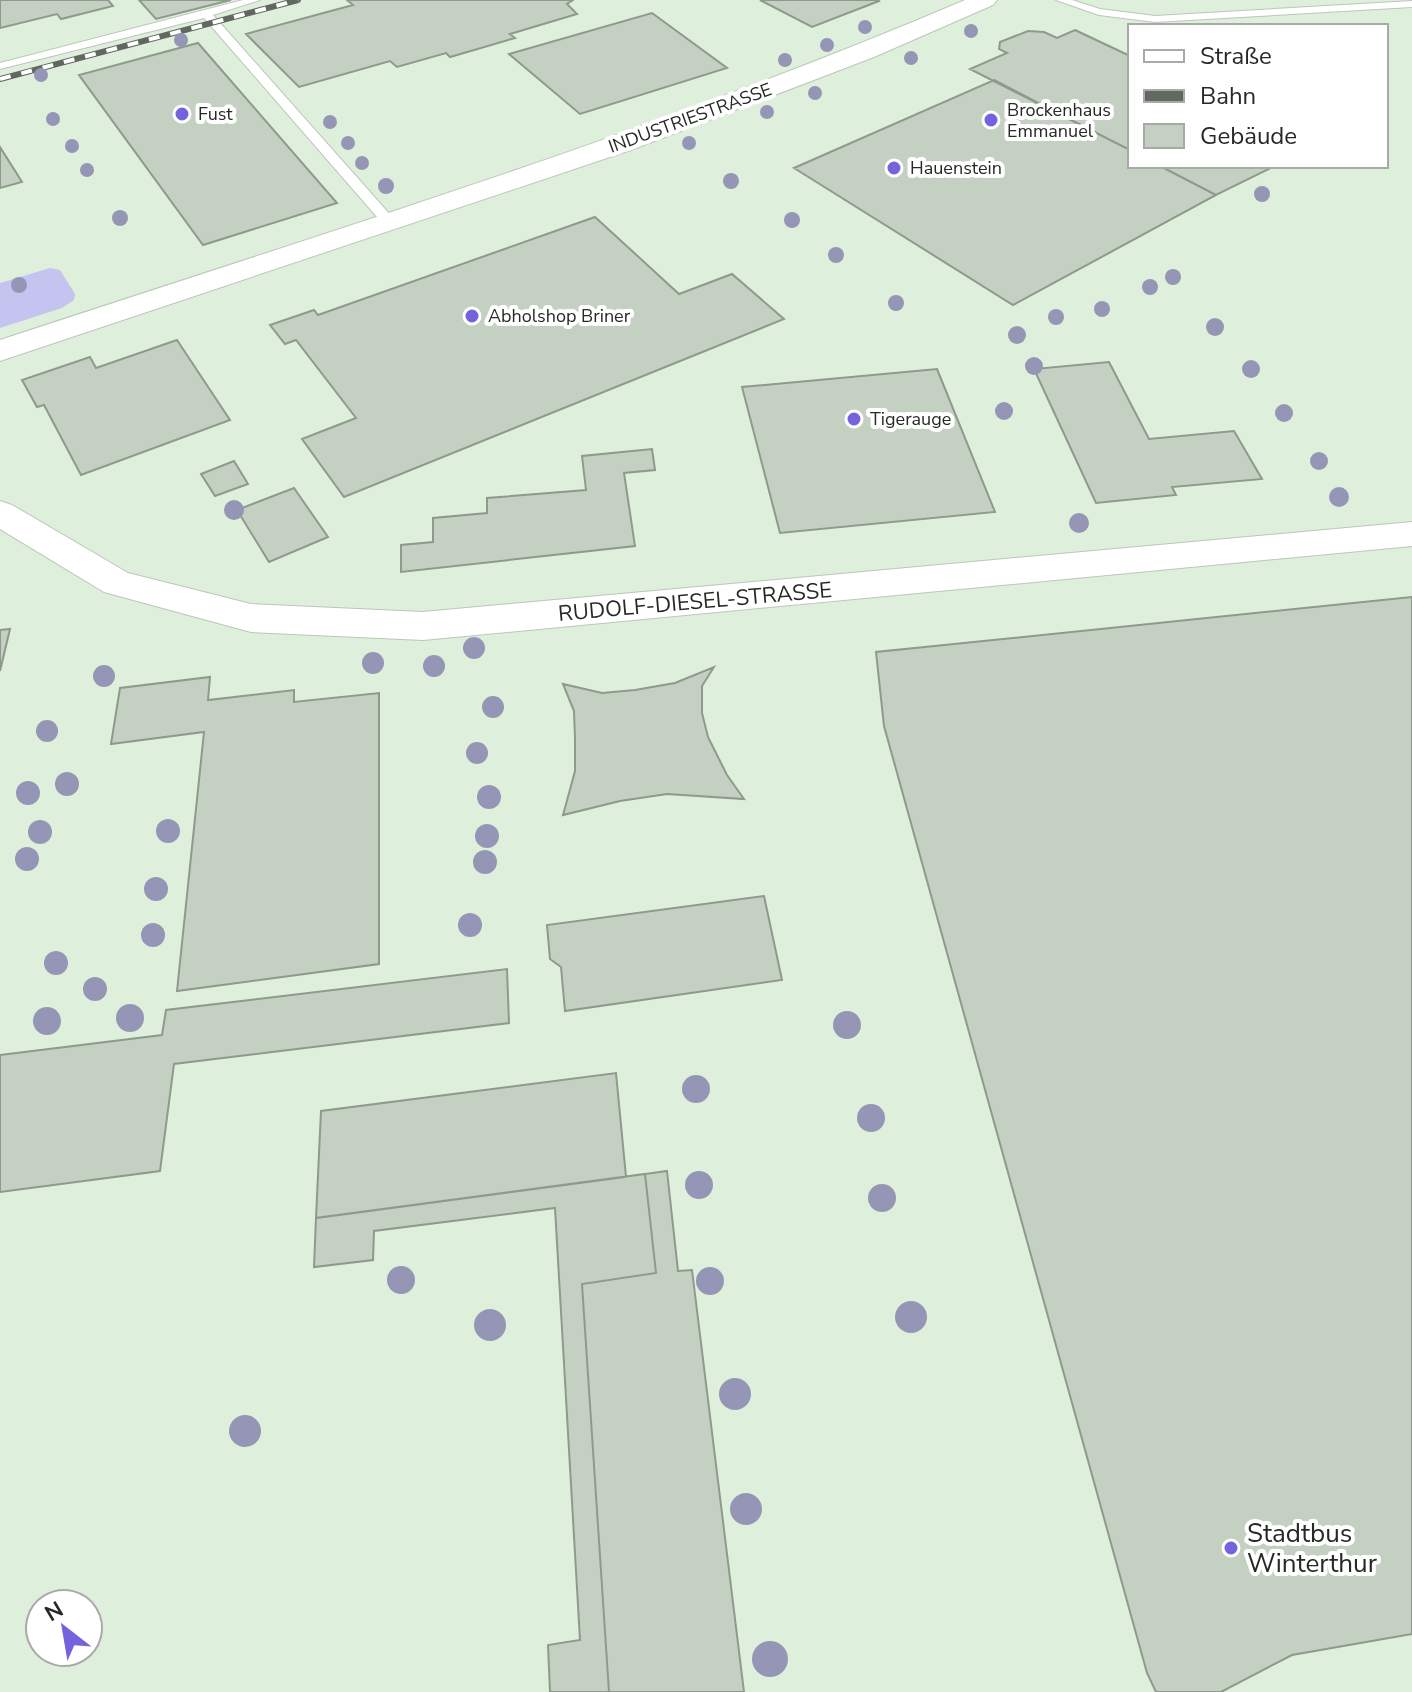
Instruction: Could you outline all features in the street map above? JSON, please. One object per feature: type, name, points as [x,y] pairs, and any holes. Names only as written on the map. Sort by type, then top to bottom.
[{"type":"street","name":"INDUSTRIESTRASSE","points":[[0,351],[389,222],[788,84],[985,0]]},
{"type":"street","name":"RUDOLF-DIESEL-STRASSE","points":[[0,513],[117,583],[251,618],[423,626],[1412,534]]},
{"type":"lane","points":[[0,66],[255,0]]},
{"type":"lane","points":[[1061,0],[1099,12],[1155,19],[1412,4]]},
{"type":"lane","points":[[206,14],[389,222]]},
{"type":"shaded area","points":[[0,0],[1412,0],[1412,1692],[0,1692]]},
{"type":"shaded area","points":[[50,268],[60,270],[75,294],[74,300],[62,308],[0,328],[0,283]]},
{"type":"building","points":[[0,0],[108,0],[113,6],[61,19],[57,14],[0,28]]},
{"type":"building","points":[[139,0],[231,0],[156,19]]},
{"type":"building","points":[[347,0],[573,0],[567,4],[577,14],[510,34],[515,38],[450,57],[446,53],[397,67],[390,61],[299,87],[246,34],[353,5]]},
{"type":"building","points":[[760,0],[878,0],[879,1],[812,27]]},
{"type":"building","points":[[652,13],[727,68],[580,114],[509,54]]},
{"type":"building","points":[[1075,30],[1128,55],[1128,149],[970,69],[1007,53],[999,49],[1000,42],[1028,31],[1044,32],[1057,38]]},
{"type":"building","points":[[198,43],[337,203],[203,245],[79,75]]},
{"type":"building","points":[[994,80],[1128,149],[1128,168],[1164,168],[1216,195],[1013,305],[794,168]]},
{"type":"building","points":[[0,147],[22,182],[0,188]]},
{"type":"building","points":[[1164,168],[1271,168],[1216,195]]},
{"type":"building","points":[[595,217],[679,294],[732,274],[784,319],[344,497],[302,439],[356,418],[296,340],[285,344],[270,325],[314,310],[318,315]]},
{"type":"building","points":[[177,340],[230,420],[81,475],[44,405],[37,407],[22,380],[90,357],[96,368]]},
{"type":"building","points":[[1109,362],[1149,439],[1234,431],[1262,479],[1172,487],[1176,495],[1096,503],[1034,369]]},
{"type":"building","name":"Tigerauge","points":[[937,369],[995,512],[780,533],[742,387]]},
{"type":"building","points":[[652,449],[655,470],[624,473],[635,546],[401,572],[401,545],[433,542],[433,518],[487,513],[487,498],[586,490],[582,456]]},
{"type":"building","points":[[234,461],[248,484],[215,496],[201,474]]},
{"type":"building","points":[[294,488],[328,537],[269,562],[237,510]]},
{"type":"building","points":[[1412,597],[1412,1634],[1292,1655],[1221,1692],[1156,1692],[1147,1673],[884,726],[876,652]]},
{"type":"building","points":[[10,629],[0,671],[0,630]]},
{"type":"building","points":[[714,667],[702,686],[702,713],[708,737],[727,775],[744,799],[667,794],[620,801],[563,815],[575,771],[575,739],[574,711],[563,684],[602,693],[635,690],[675,683]]},
{"type":"building","points":[[210,677],[208,700],[294,690],[294,702],[379,693],[379,964],[177,991],[204,732],[111,744],[120,688]]},
{"type":"building","points":[[764,896],[782,980],[565,1011],[561,967],[550,959],[547,925]]},
{"type":"building","points":[[507,969],[509,1023],[174,1064],[160,1171],[0,1192],[0,1055],[162,1035],[166,1010]]},
{"type":"building","points":[[616,1073],[626,1177],[316,1218],[321,1111]]},
{"type":"building","points":[[667,1171],[678,1271],[692,1270],[744,1692],[609,1692],[582,1284],[656,1273],[645,1174]]},
{"type":"building","points":[[645,1174],[656,1273],[582,1284],[609,1692],[550,1692],[548,1645],[580,1640],[555,1208],[374,1231],[373,1260],[314,1267],[316,1218]]},
{"type":"railway","points":[[0,79],[298,0]]},
{"type":"place","name":"Fust","points":[[182,114]]},
{"type":"place","name":"Brockenhaus Emmanuel","points":[[991,120]]},
{"type":"place","name":"Hauenstein","points":[[894,168]]},
{"type":"place","name":"Abholshop Briner","points":[[472,316]]},
{"type":"place","name":"Tigerauge","points":[[854,419]]},
{"type":"place","name":"Stadtbus Winterthur","points":[[1231,1548]]}]
